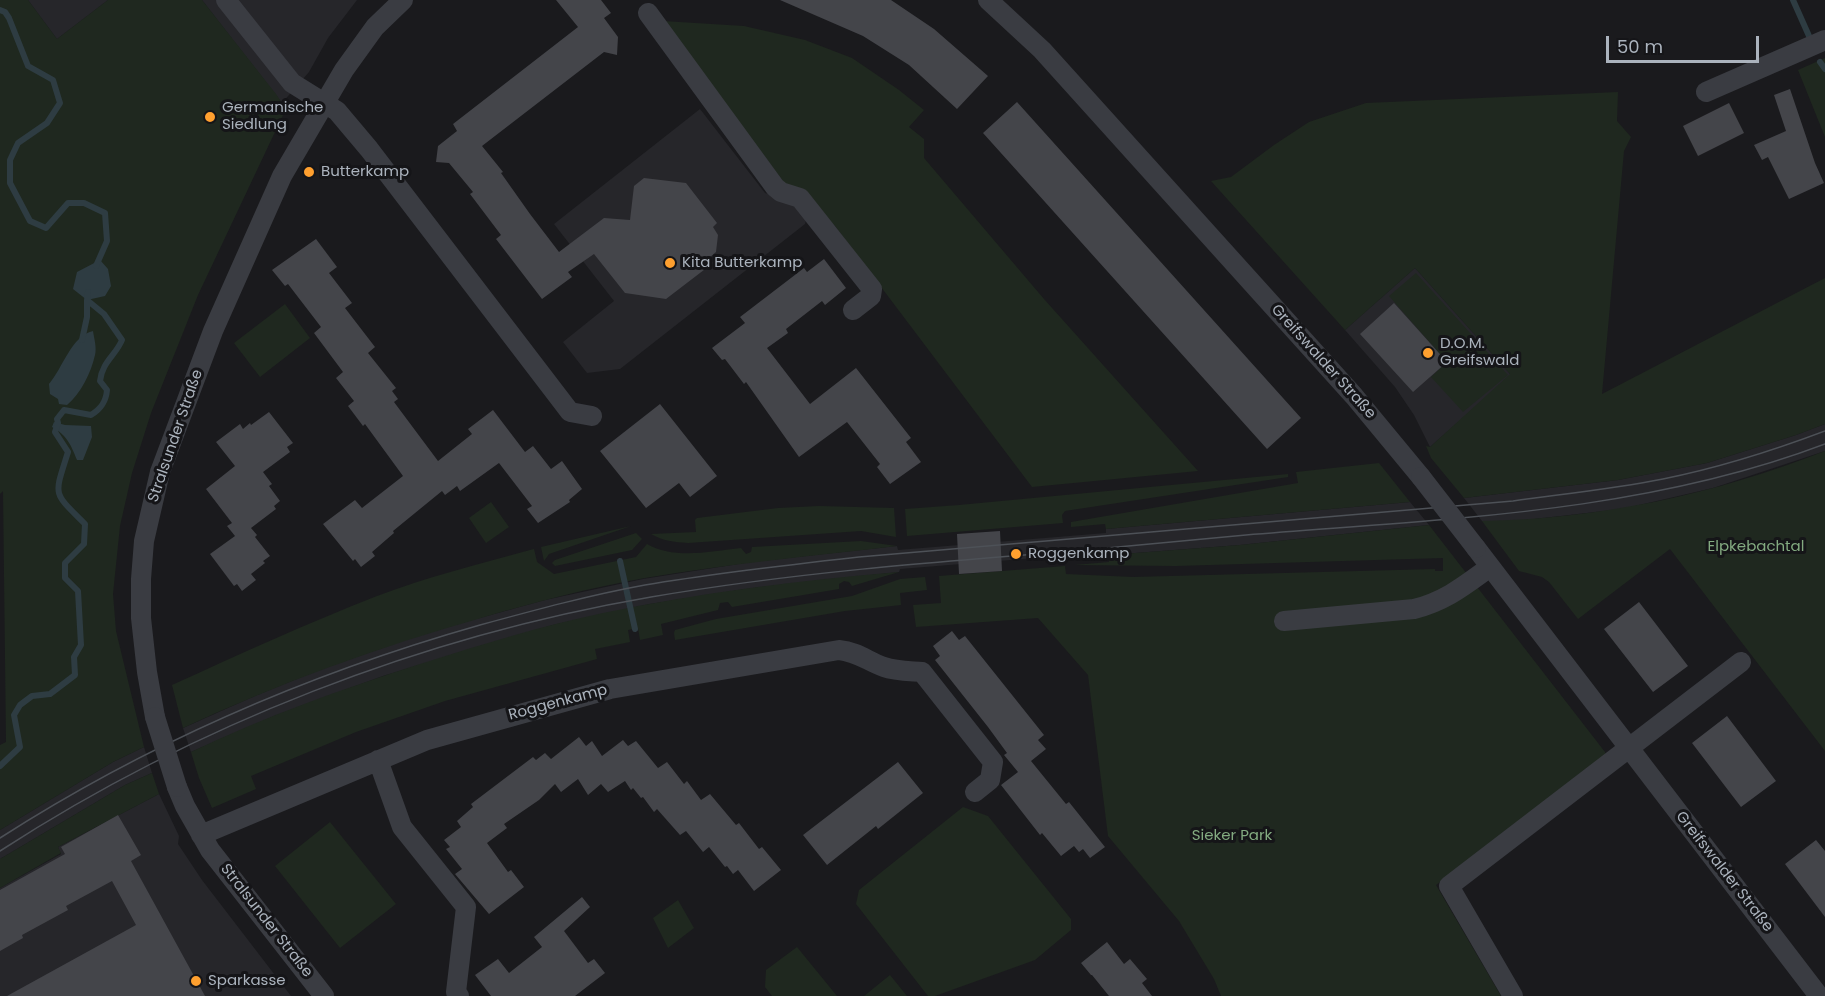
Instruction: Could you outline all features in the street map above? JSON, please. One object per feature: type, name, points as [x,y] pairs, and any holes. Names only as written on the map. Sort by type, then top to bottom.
[{"type":"street","points":[[226,0],[292,83],[337,111],[369,149],[570,412],[592,416]]},
{"type":"street","name":"Stralsunder Straße","points":[[324,996],[222,866],[201,835],[177,787],[155,717],[147,672],[142,629],[141,579],[144,541],[160,472],[213,331],[282,176],[344,70],[375,27],[403,0]]},
{"type":"street","name":"Greifswalder Straße","points":[[988,0],[1035,43],[1354,396],[1421,477],[1628,749],[1818,987]]},
{"type":"street","points":[[650,9],[775,187],[781,192],[800,198],[806,204],[872,289],[871,296],[853,310]]},
{"type":"street","points":[[1706,92],[1825,40]]},
{"type":"street","points":[[1284,621],[1414,609],[1434,604],[1490,567]]},
{"type":"street","name":"Roggenkamp","points":[[201,835],[427,740],[568,699],[678,676],[839,650],[851,651],[884,668],[922,672],[993,762],[990,780],[975,792]]},
{"type":"street","points":[[1513,996],[1449,886],[1741,662]]},
{"type":"street","points":[[378,760],[402,827],[466,907],[456,992],[459,996]]},
{"type":"shaded area","points":[[28,0],[108,0],[57,39]]},
{"type":"shaded area","points":[[202,0],[357,0],[328,38],[309,72],[282,103]]},
{"type":"shaded area","name":"Kita Butterkamp","points":[[700,109],[765,193],[795,203],[807,217],[805,224],[620,369],[587,373],[563,342],[614,301],[554,224]]},
{"type":"shaded area","points":[[100,260],[108,269],[111,286],[105,296],[87,300],[73,289],[77,272]]},
{"type":"shaded area","name":"D.O.M. Greifswald","points":[[1415,268],[1511,375],[1430,447],[1414,415],[1395,387],[1345,330]]},
{"type":"shaded area","points":[[93,331],[96,352],[88,376],[81,389],[67,405],[59,404],[58,399],[50,394],[49,384],[73,346],[85,334]]},
{"type":"shaded area","points":[[54,422],[65,425],[91,426],[92,437],[83,460],[77,460],[68,441],[52,427]]},
{"type":"shaded area","points":[[1825,424],[1825,451],[1713,488],[1622,509],[1517,521],[1482,521],[1464,498],[1618,480],[1707,463]]},
{"type":"shaded area","points":[[1410,502],[1429,525],[1240,545],[1109,555],[1108,552],[900,569],[899,572],[753,588],[650,604],[553,625],[383,676],[277,715],[191,752],[183,728],[321,669],[425,633],[545,600],[643,579],[751,562],[897,546],[898,550],[1106,533],[1106,529]]},
{"type":"shaded area","points":[[144,747],[152,773],[125,785],[0,859],[0,830],[113,762]]},
{"type":"shaded area","points":[[159,794],[179,836],[178,844],[202,880],[291,996],[0,996],[0,888],[61,854],[58,847]]},
{"type":"green space","points":[[0,0],[28,0],[57,39],[108,0],[202,0],[276,94],[282,103],[283,115],[198,295],[151,413],[132,473],[120,526],[113,594],[116,631],[144,747],[113,762],[0,830],[0,745],[6,742],[3,491],[0,494]]},
{"type":"green space","points":[[663,21],[744,26],[805,40],[852,58],[924,110],[909,127],[924,139],[924,158],[1044,299],[1198,471],[1032,487],[835,226],[785,184]]},
{"type":"green space","points":[[1825,58],[1825,137],[1798,70]]},
{"type":"green space","points":[[1618,92],[1617,121],[1631,137],[1624,151],[1602,394],[1825,278],[1825,424],[1707,463],[1618,480],[1464,498],[1431,458],[1426,446],[1430,447],[1510,374],[1415,268],[1345,330],[1211,181],[1231,177],[1309,122],[1366,103]]},
{"type":"green space","points":[[1416,273],[1508,375],[1463,412],[1431,377],[1447,362],[1389,296]]},
{"type":"green space","points":[[285,304],[310,338],[260,377],[234,343]]},
{"type":"green space","name":"Elpkebachtal","points":[[1825,451],[1825,751],[1670,549],[1578,619],[1549,582],[1542,577],[1519,571],[1482,521],[1570,515],[1656,501],[1742,480]]},
{"type":"green space","points":[[1379,463],[1410,502],[1106,529],[1105,524],[1071,527],[1071,522],[1298,483],[1296,472]]},
{"type":"green space","points":[[1288,474],[1288,477],[1065,511],[1062,515],[1063,523],[907,536],[905,509]]},
{"type":"green space","points":[[491,502],[509,527],[486,543],[469,518]]},
{"type":"green space","points":[[819,506],[894,508],[896,537],[861,531],[688,543],[669,541],[651,534],[696,532],[695,520],[697,518],[778,508]]},
{"type":"green space","name":"Sieker Park","points":[[1429,525],[1606,756],[1436,885],[1501,996],[1221,996],[1214,979],[1179,921],[1108,836],[1088,675],[1038,618],[916,627],[913,605],[941,603],[939,576],[1065,566],[1066,574],[1133,577],[1435,569],[1435,571],[1443,571],[1443,558],[1176,566],[1074,565],[1109,562],[1109,555],[1240,545]]},
{"type":"green space","points":[[631,526],[549,554],[544,561],[541,547]]},
{"type":"green space","points":[[636,533],[642,539],[632,550],[555,566],[552,563],[555,560]]},
{"type":"green space","points":[[861,541],[897,546],[676,573],[624,582],[522,606],[367,654],[293,681],[183,728],[172,685],[377,596],[434,577],[534,549],[537,562],[554,574],[636,557],[647,544],[669,552],[705,552],[741,548],[746,554],[751,552],[752,547]]},
{"type":"green space","points":[[899,572],[852,586],[849,582],[844,581],[839,584],[839,589],[732,607],[728,602],[720,603],[718,610],[661,624],[663,635],[640,640],[638,628],[628,630],[630,642],[595,649],[597,659],[445,701],[356,732],[251,776],[256,789],[212,808],[191,752],[275,715],[362,683],[511,636],[557,624],[603,613],[713,593]]},
{"type":"green space","points":[[925,577],[927,590],[900,593],[901,605],[845,611],[675,640],[675,630],[716,619],[852,596],[900,579]]},
{"type":"green space","points":[[152,773],[159,794],[58,847],[61,853],[0,888],[0,859],[125,785]]},
{"type":"green space","points":[[963,807],[988,816],[1071,919],[1071,930],[1035,960],[935,996],[928,996],[856,904],[859,890]]},
{"type":"green space","points":[[330,822],[396,904],[340,948],[275,866]]},
{"type":"green space","points":[[678,900],[694,928],[668,948],[653,918]]},
{"type":"green space","points":[[797,947],[837,996],[772,996],[765,987],[766,970]]},
{"type":"green space","points":[[890,975],[907,996],[864,996]]},
{"type":"building","points":[[556,0],[601,0],[611,13],[604,18],[618,37],[617,55],[604,52],[482,146],[559,252],[604,218],[630,220],[634,186],[644,178],[686,183],[717,223],[713,227],[718,235],[716,252],[709,258],[713,263],[666,299],[625,293],[594,254],[568,272],[572,277],[542,299],[496,239],[501,235],[470,194],[473,192],[449,163],[436,162],[438,146],[457,131],[453,124],[578,27]]},
{"type":"building","points":[[780,0],[891,0],[934,29],[988,76],[957,109],[909,65],[863,36]]},
{"type":"building","points":[[1790,89],[1824,183],[1789,199],[1768,157],[1762,160],[1754,145],[1786,131],[1774,95]]},
{"type":"building","points":[[1017,102],[1301,418],[1267,449],[983,133]]},
{"type":"building","points":[[1729,103],[1744,133],[1698,156],[1683,126]]},
{"type":"building","points":[[316,239],[337,267],[329,273],[352,303],[345,308],[375,347],[368,353],[396,388],[392,391],[398,399],[394,402],[438,461],[472,434],[468,429],[493,410],[525,452],[533,446],[551,469],[562,461],[582,489],[569,500],[570,502],[538,523],[527,509],[532,506],[499,463],[460,491],[457,486],[445,495],[442,491],[393,531],[394,533],[372,552],[375,556],[361,567],[355,559],[353,561],[323,524],[355,500],[362,508],[403,476],[365,424],[363,426],[348,406],[354,401],[336,378],[343,372],[314,333],[321,327],[288,284],[285,286],[272,270]]},
{"type":"building","points":[[824,259],[846,288],[825,305],[822,301],[786,329],[788,333],[767,348],[810,404],[856,368],[911,438],[906,442],[921,462],[890,484],[877,467],[880,464],[847,422],[799,457],[746,382],[744,384],[725,359],[722,360],[712,348],[745,323],[740,317],[804,268],[807,272]]},
{"type":"building","points":[[1394,303],[1447,362],[1413,392],[1360,334]]},
{"type":"building","points":[[660,404],[717,476],[690,497],[679,483],[646,508],[600,451]]},
{"type":"building","points":[[269,412],[293,443],[287,447],[290,452],[263,472],[272,484],[269,486],[280,501],[274,506],[276,509],[251,528],[270,556],[251,574],[256,580],[242,591],[237,584],[234,586],[210,554],[235,536],[227,526],[232,523],[206,489],[235,466],[216,442],[240,424],[243,429]]},
{"type":"building","points":[[1000,531],[1002,571],[959,574],[957,534]]},
{"type":"building","points":[[1639,602],[1688,666],[1653,692],[1604,629]]},
{"type":"building","points":[[952,631],[959,640],[965,636],[1044,735],[1038,740],[1046,749],[1031,761],[1066,804],[1069,802],[1105,847],[1090,858],[1083,849],[1079,852],[1074,846],[1061,856],[1042,833],[1040,835],[1001,785],[1018,772],[1004,755],[1007,753],[988,727],[935,660],[940,656],[933,646]]},
{"type":"building","points":[[1727,716],[1776,781],[1741,807],[1692,743]]},
{"type":"building","points":[[579,737],[586,746],[592,741],[602,756],[623,740],[628,746],[636,741],[658,768],[667,762],[684,784],[687,781],[701,800],[710,794],[736,825],[739,823],[759,849],[762,847],[781,870],[754,891],[738,870],[733,874],[709,847],[703,852],[686,831],[680,835],[657,809],[654,812],[643,797],[641,798],[633,788],[631,790],[625,781],[608,792],[601,784],[588,795],[578,779],[561,792],[555,784],[539,800],[504,824],[507,828],[487,843],[508,872],[511,870],[524,887],[489,914],[455,874],[462,869],[446,849],[450,847],[444,840],[461,827],[457,821],[473,807],[471,804],[533,757],[536,760],[545,753],[551,759]]},
{"type":"building","points":[[898,762],[923,793],[827,865],[803,835]]},
{"type":"building","points":[[118,815],[141,855],[131,861],[205,996],[7,996],[136,925],[112,881],[66,906],[68,910],[22,935],[23,938],[0,951],[0,890],[65,854],[61,847]]},
{"type":"building","points":[[1816,840],[1825,851],[1825,917],[1785,864]]},
{"type":"building","points":[[582,897],[590,907],[564,931],[588,963],[594,959],[605,973],[575,996],[491,996],[475,975],[498,959],[509,973],[542,947],[534,937]]},
{"type":"building","points":[[1107,942],[1124,964],[1130,959],[1147,979],[1142,983],[1152,996],[1109,996],[1081,963]]},
{"type":"waterway","points":[[1793,0],[1809,36]]},
{"type":"waterway","points":[[0,10],[5,12],[9,18],[28,66],[53,80],[60,103],[47,123],[18,143],[10,160],[10,183],[30,221],[46,228],[68,203],[84,203],[105,213],[107,241],[96,266]]},
{"type":"waterway","points":[[1820,62],[1825,69]]},
{"type":"waterway","points":[[0,766],[20,747],[14,715],[20,705],[32,696],[50,694],[75,675],[74,657],[81,645],[78,591],[65,578],[65,563],[84,544],[85,524],[61,499],[60,478],[68,452],[55,432],[57,419],[64,410],[91,415],[102,405],[107,390],[100,381],[101,374],[122,340],[104,314],[87,300],[88,292]]},
{"type":"waterway","points":[[82,340],[87,317],[87,300]]},
{"type":"waterway","points":[[620,561],[635,629]]},
{"type":"tram line","points":[[0,838],[114,771],[232,714],[293,688],[417,644],[501,619],[604,593],[698,577],[859,557],[1513,501],[1644,483],[1684,475],[1765,452],[1825,431]]},
{"type":"tram line","points":[[0,851],[74,806],[152,764],[231,726],[313,691],[396,661],[480,635],[566,614],[651,597],[809,575],[1539,510],[1684,485],[1755,467],[1825,444]]},
{"type":"place","name":"Germanische Siedlung","points":[[210,117]]},
{"type":"place","name":"Butterkamp","points":[[309,172]]},
{"type":"place","name":"Kita Butterkamp","points":[[670,263]]},
{"type":"place","name":"D.O.M. Greifswald","points":[[1428,353]]},
{"type":"place","name":"Roggenkamp","points":[[1016,554]]},
{"type":"place","name":"Sparkasse","points":[[196,981]]}]
